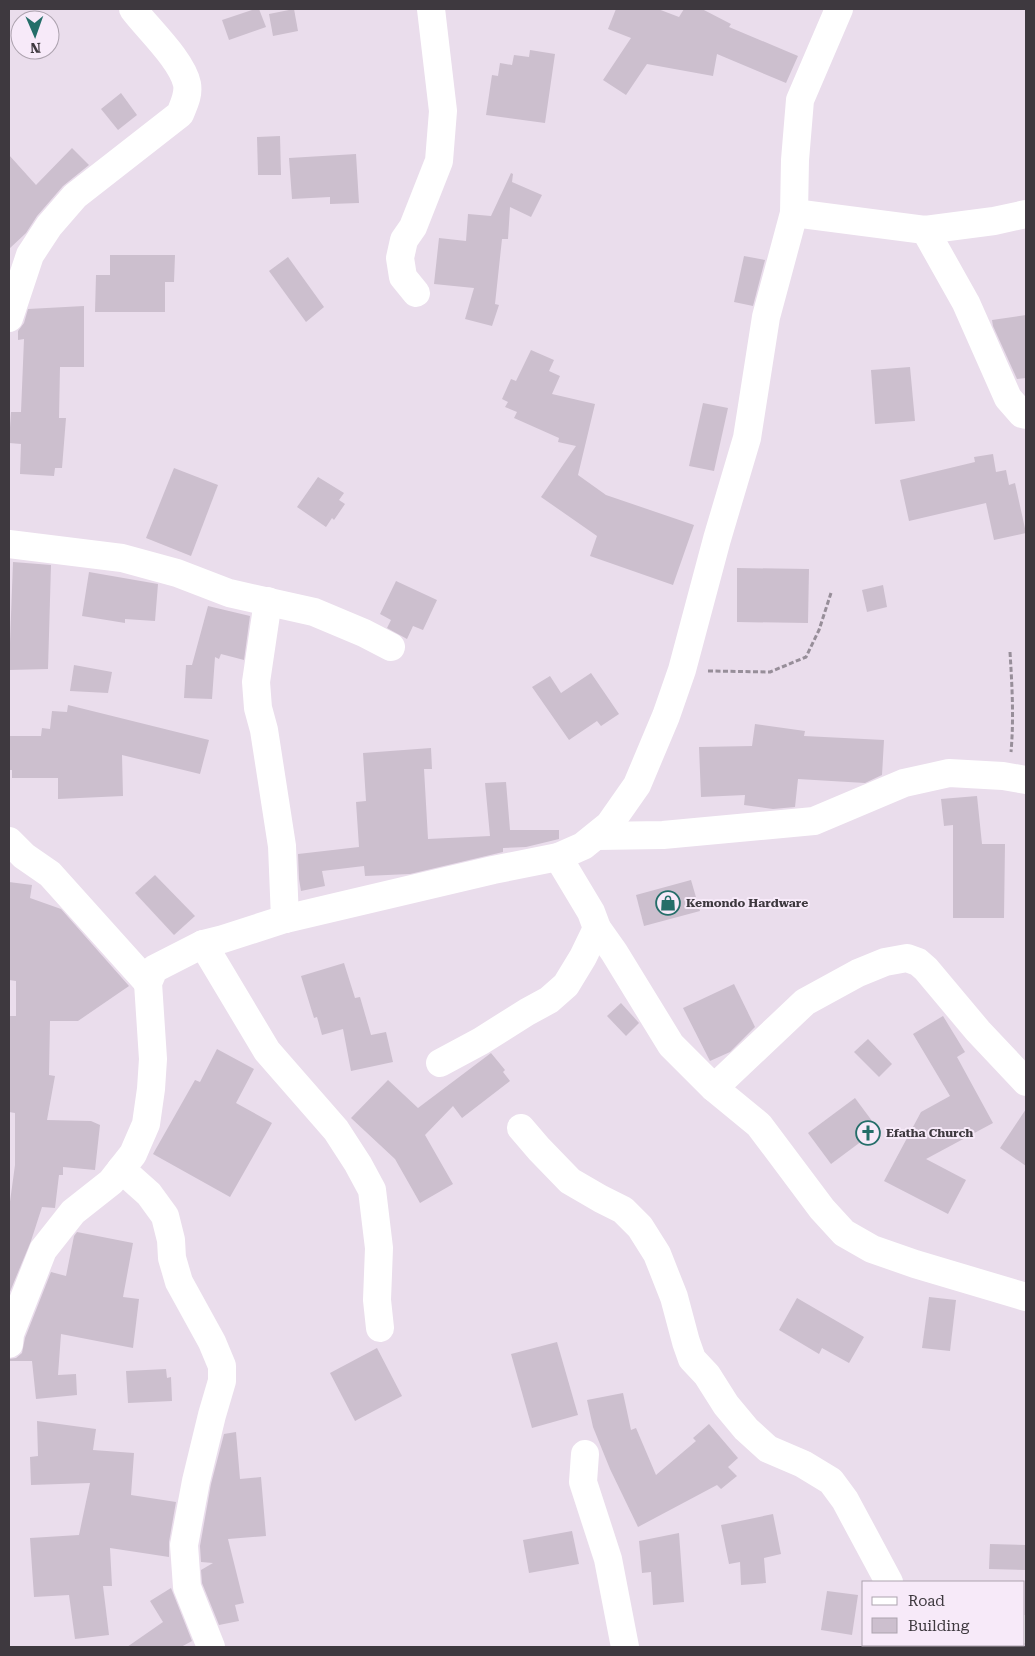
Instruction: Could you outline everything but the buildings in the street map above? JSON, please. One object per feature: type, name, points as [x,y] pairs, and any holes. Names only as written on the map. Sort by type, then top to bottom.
[{"type":"street","points":[[9,318],[30,255],[49,226],[76,196],[180,114],[187,99],[187,85],[181,71],[159,39],[133,9]]},
{"type":"street","points":[[416,293],[403,277],[400,258],[404,240],[413,227],[439,161],[443,111],[431,9]]},
{"type":"street","points":[[9,1344],[10,1334],[43,1250],[73,1212],[111,1182],[121,1170],[133,1154],[146,1124],[151,1089],[152,1059],[148,983],[154,969],[203,944],[223,940],[285,919],[558,856],[583,846],[597,836],[609,825],[637,784],[666,716],[682,670],[717,539],[747,438],[766,317],[794,213],[795,160],[800,100],[839,9]]},
{"type":"street","points":[[794,213],[926,230],[1026,214]]},
{"type":"street","points":[[926,230],[966,304],[1008,398],[1022,414],[1026,415]]},
{"type":"street","points":[[9,544],[122,558],[177,573],[229,593],[314,612],[364,633],[391,648]]},
{"type":"street","points":[[268,601],[256,682],[258,708],[264,730],[282,846],[285,919]]},
{"type":"street","points":[[597,836],[673,834],[814,821],[904,783],[949,773],[1015,778]]},
{"type":"street","points":[[9,841],[24,856],[50,874],[148,983]]},
{"type":"street","points":[[558,856],[597,928],[614,952],[671,1045],[714,1088],[759,1125],[822,1209],[844,1233],[872,1249],[915,1264],[1026,1296]]},
{"type":"street","points":[[440,1063],[481,1041],[555,995],[566,985],[583,957],[597,928]]},
{"type":"street","points":[[203,944],[267,1051],[336,1130],[372,1190],[380,1248],[377,1300],[380,1328]]},
{"type":"street","points":[[714,1088],[805,1002],[858,973],[885,962],[907,958],[918,962],[926,969],[978,1031],[1026,1082]]},
{"type":"street","points":[[521,1128],[570,1181],[623,1210],[640,1226],[657,1254],[674,1297],[692,1359],[707,1375],[726,1405],[746,1429],[768,1449],[803,1464],[831,1481],[844,1500],[888,1581]]},
{"type":"street","points":[[121,1170],[149,1194],[165,1216],[171,1240],[172,1258],[179,1282],[212,1342],[222,1366],[222,1381],[196,1481],[184,1545],[187,1587],[211,1647]]},
{"type":"street","points":[[585,1454],[583,1482],[608,1559],[625,1647]]},
{"type":"path","points":[[682,670],[770,672],[806,657],[819,630],[831,594]]},
{"type":"path","points":[[1010,652],[1013,733],[1010,760],[1015,778]]},
{"type":"place","name":"Kemondo Hardware","points":[[668,903]]},
{"type":"place","name":"Efatha Church","points":[[868,1133]]}]
